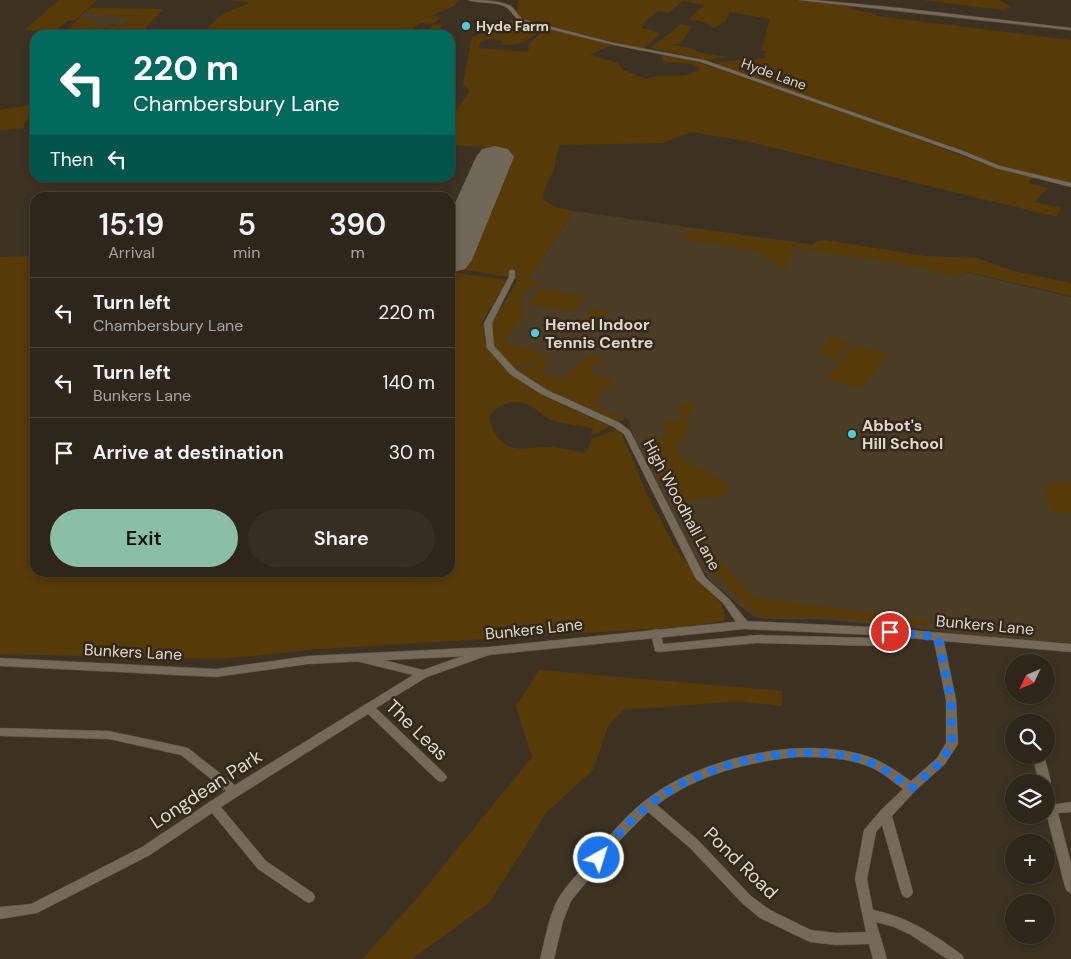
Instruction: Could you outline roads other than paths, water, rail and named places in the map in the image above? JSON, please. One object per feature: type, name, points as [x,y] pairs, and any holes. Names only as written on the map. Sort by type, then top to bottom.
[{"type":"street","name":"Hyde Lane","points":[[470,0],[504,4],[520,20],[614,44],[702,61],[961,152],[984,163],[1071,185]]},
{"type":"street","points":[[800,0],[900,9],[1071,29]]},
{"type":"street","name":"High Woodhall Lane","points":[[512,271],[512,277],[488,322],[490,346],[513,372],[544,392],[613,424],[627,433],[701,579],[726,601],[744,625]]},
{"type":"street","name":"Bunkers Lane","points":[[0,662],[216,673],[308,660],[489,651],[744,625],[874,631],[1071,648]]},
{"type":"street","points":[[656,633],[659,648],[757,638],[877,642]]},
{"type":"street","points":[[880,959],[868,916],[861,879],[870,830],[941,762],[952,744],[951,700],[938,637]]},
{"type":"street","name":"Longdean Park","points":[[0,913],[33,909],[146,851],[235,791],[423,674],[489,651]]},
{"type":"street","points":[[355,657],[423,674]]},
{"type":"street","name":"The Leas","points":[[368,708],[441,777]]},
{"type":"street","points":[[0,732],[109,736],[184,751],[235,791]]},
{"type":"street","points":[[547,959],[563,902],[623,828],[649,805],[674,788],[714,771],[752,759],[803,752],[840,755],[870,762],[912,788]]},
{"type":"street","name":"Pond Road","points":[[649,805],[694,844],[747,900],[765,914],[810,936],[836,939],[874,938]]},
{"type":"street","points":[[213,806],[262,865],[309,897]]},
{"type":"street","points":[[1055,809],[1071,807]]},
{"type":"street","points":[[886,813],[906,892]]},
{"type":"street","points":[[1055,821],[1071,888]]},
{"type":"street","points":[[868,916],[890,919],[917,930],[957,959]]},
{"type":"place","name":"Hyde Farm","points":[[466,26]]},
{"type":"place","name":"Hemel Indoor Tennis Centre","points":[[535,333]]},
{"type":"place","name":"Abbot's Hill School","points":[[852,434]]}]
